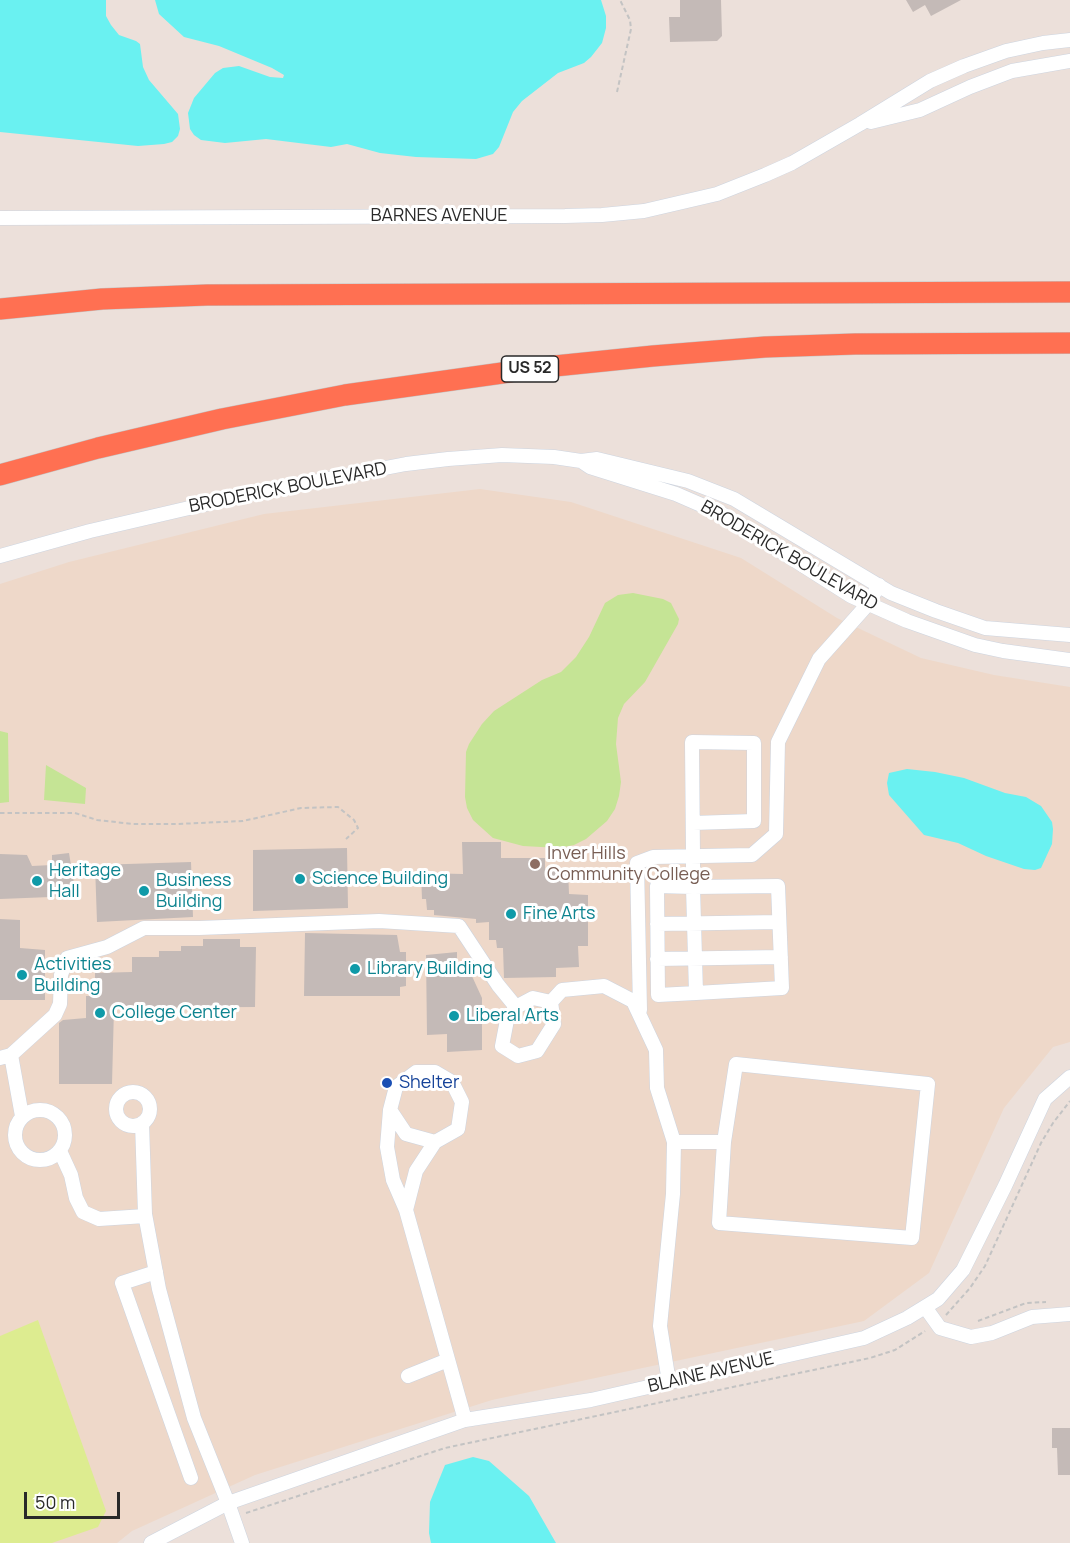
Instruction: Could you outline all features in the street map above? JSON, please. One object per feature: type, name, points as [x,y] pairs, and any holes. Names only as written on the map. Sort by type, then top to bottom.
[{"type":"highway","points":[[0,309],[102,299],[207,295],[1070,292]]},
{"type":"highway","name":"US 52","points":[[0,475],[98,448],[244,415],[345,395],[544,367],[765,347],[1070,343]]},
{"type":"street","points":[[860,124],[930,81],[964,66],[1006,51],[1070,40]]},
{"type":"street","points":[[860,124],[920,110],[1012,71],[1070,61]]},
{"type":"street","name":"BARNES AVENUE","points":[[0,218],[624,214],[694,200],[740,186],[792,163],[860,124]]},
{"type":"street","name":"BRODERICK BOULEVARD","points":[[0,556],[90,531],[222,500],[406,464],[502,455],[581,461],[597,459],[708,488],[734,500],[891,593],[936,611],[985,628],[1070,635]]},
{"type":"street","name":"BRODERICK BOULEVARD","points":[[581,461],[590,467],[676,494],[722,514],[851,596],[907,621],[975,645],[1070,660]]},
{"type":"street","points":[[640,1016],[637,863],[653,857],[752,855],[776,834],[778,742],[819,659],[868,604],[879,585]]},
{"type":"street","points":[[693,824],[754,820],[754,743],[692,742],[693,887],[696,993]]},
{"type":"street","points":[[657,886],[778,886],[779,922],[782,988],[658,994],[657,886]]},
{"type":"street","points":[[22,1116],[5,1057],[55,1014],[60,1004],[61,975],[67,958],[107,947],[144,928],[379,921],[459,926],[498,985],[516,1007]]},
{"type":"street","points":[[657,924],[779,922]]},
{"type":"street","points":[[657,959],[781,957]]},
{"type":"street","points":[[551,1002],[562,990],[604,986],[633,1001],[656,1050],[657,1088],[674,1142],[673,1194],[660,1326],[669,1382]]},
{"type":"street","points":[[533,998],[551,1002],[554,1024],[537,1051],[518,1056],[502,1046],[507,1020],[516,1007],[533,998]]},
{"type":"street","points":[[736,1064],[928,1084],[912,1238],[719,1223],[724,1142],[736,1064]]},
{"type":"street","points":[[406,1210],[416,1171],[435,1142],[458,1129],[462,1102],[452,1082],[435,1072],[416,1072],[396,1087],[390,1110],[387,1147],[393,1180],[406,1210],[465,1420]]},
{"type":"street","name":"BLAINE AVENUE","points":[[151,1543],[228,1503],[465,1420],[591,1400],[864,1338],[938,1299],[963,1269],[1045,1099],[1070,1077]]},
{"type":"street","points":[[45,1110],[60,1118],[66,1133],[60,1151],[48,1159],[40,1160],[24,1154],[15,1140],[15,1131],[22,1116],[29,1112],[45,1110]]},
{"type":"street","points":[[390,1110],[406,1134],[435,1142]]},
{"type":"street","points":[[142,1123],[145,1216],[156,1272],[194,1418],[242,1543]]},
{"type":"street","points":[[674,1142],[724,1142]]},
{"type":"street","points":[[60,1151],[83,1212],[99,1219],[145,1216]]},
{"type":"street","points":[[156,1272],[122,1283],[191,1478]]},
{"type":"street","points":[[925,1307],[940,1328],[971,1337],[992,1333],[1032,1317],[1070,1314]]},
{"type":"street","points":[[408,1376],[448,1360]]},
{"type":"path","points":[[617,92],[631,29],[630,20],[620,0]]},
{"type":"path","points":[[0,813],[75,813],[97,820],[133,824],[177,824],[243,821],[301,808],[338,807],[354,820],[358,828],[346,839]]},
{"type":"path","points":[[974,1322],[1026,1303],[1052,1303]]},
{"type":"path","points":[[947,1314],[951,1317]]},
{"type":"shaded area","name":"Inver Hills Community College","points":[[480,489],[571,502],[741,558],[837,618],[921,658],[994,675],[1070,687],[1070,1042],[1053,1047],[1004,1108],[929,1273],[864,1321],[492,1400],[255,1475],[132,1531],[117,1543],[0,1543],[0,584],[69,562],[264,514]]},
{"type":"green space","points":[[633,593],[663,599],[671,603],[679,619],[645,682],[624,704],[618,718],[616,744],[621,782],[615,809],[607,821],[586,839],[574,845],[559,848],[523,846],[493,838],[473,820],[467,808],[465,797],[466,752],[469,744],[494,711],[542,680],[561,672],[576,657],[589,637],[605,603],[618,595]]},
{"type":"green space","points":[[0,731],[8,733],[9,802],[0,803]]},
{"type":"green space","points":[[46,765],[86,788],[85,804],[44,800]]},
{"type":"green space","points":[[38,1320],[106,1511],[98,1527],[52,1543],[0,1543],[0,1336]]},
{"type":"water","points":[[0,0],[106,0],[106,16],[111,25],[119,35],[140,44],[143,67],[149,80],[178,114],[180,129],[178,136],[172,142],[164,144],[138,146],[0,132]]},
{"type":"water","points":[[155,0],[601,0],[606,16],[606,28],[602,43],[591,57],[584,63],[558,73],[522,101],[513,112],[499,147],[493,154],[476,159],[416,157],[380,153],[347,144],[331,147],[266,139],[225,143],[201,140],[190,129],[188,113],[194,98],[215,73],[223,68],[239,66],[270,77],[283,78],[284,75],[219,46],[184,37],[159,14]]},
{"type":"water","points":[[907,769],[964,778],[1005,793],[1026,797],[1041,806],[1052,822],[1053,829],[1052,844],[1041,868],[1024,869],[986,856],[958,843],[924,835],[889,795],[887,783],[889,773]]},
{"type":"water","points":[[473,1457],[489,1461],[529,1496],[556,1543],[431,1543],[430,1502],[445,1465]]},
{"type":"building","points":[[680,0],[721,0],[722,36],[717,41],[670,42],[669,17],[680,17]]},
{"type":"building","points":[[906,0],[961,0],[931,16],[925,5],[913,12]]},
{"type":"building","name":"Fine Arts","points":[[462,842],[501,842],[501,858],[545,858],[545,869],[568,869],[569,894],[588,895],[588,946],[578,946],[579,967],[556,968],[556,977],[504,978],[503,948],[497,948],[496,940],[489,940],[489,922],[476,923],[476,919],[434,915],[434,910],[427,910],[426,899],[422,899],[421,873],[463,874]]},
{"type":"building","name":"Science Building","points":[[347,848],[348,908],[253,911],[253,850]]},
{"type":"building","name":"Heritage Hall","points":[[69,853],[76,896],[0,899],[0,854],[27,855],[32,866],[52,865],[52,855]]},
{"type":"building","name":"Business Building","points":[[191,862],[193,917],[97,922],[95,865]]},
{"type":"building","name":"Activities Building","points":[[0,919],[20,920],[20,948],[45,950],[45,1000],[0,1000]]},
{"type":"building","name":"Library Building","points":[[305,933],[397,935],[400,952],[406,952],[406,986],[400,987],[400,996],[304,996]]},
{"type":"building","name":"College Center","points":[[203,939],[240,939],[240,947],[256,947],[255,1007],[114,1008],[112,1084],[59,1084],[59,1023],[63,1020],[86,1018],[86,996],[95,996],[95,973],[132,972],[132,957],[159,957],[159,951],[181,951],[181,946],[203,946]]},
{"type":"building","name":"Liberal Arts","points":[[457,952],[457,970],[471,974],[482,998],[482,1050],[447,1052],[447,1034],[427,1035],[426,955]]},
{"type":"building","points":[[1052,1428],[1070,1428],[1070,1475],[1058,1475],[1057,1448],[1052,1448]]},
{"type":"place","name":"Inver Hills Community College","points":[[535,864]]},
{"type":"place","name":"Science Building","points":[[300,879]]},
{"type":"place","name":"Heritage Hall","points":[[37,881]]},
{"type":"place","name":"Business Building","points":[[144,891]]},
{"type":"place","name":"Fine Arts","points":[[511,914]]},
{"type":"place","name":"Library Building","points":[[355,969]]},
{"type":"place","name":"Activities Building","points":[[22,975]]},
{"type":"place","name":"College Center","points":[[100,1013]]},
{"type":"place","name":"Liberal Arts","points":[[454,1016]]},
{"type":"place","name":"Shelter","points":[[387,1083]]}]
